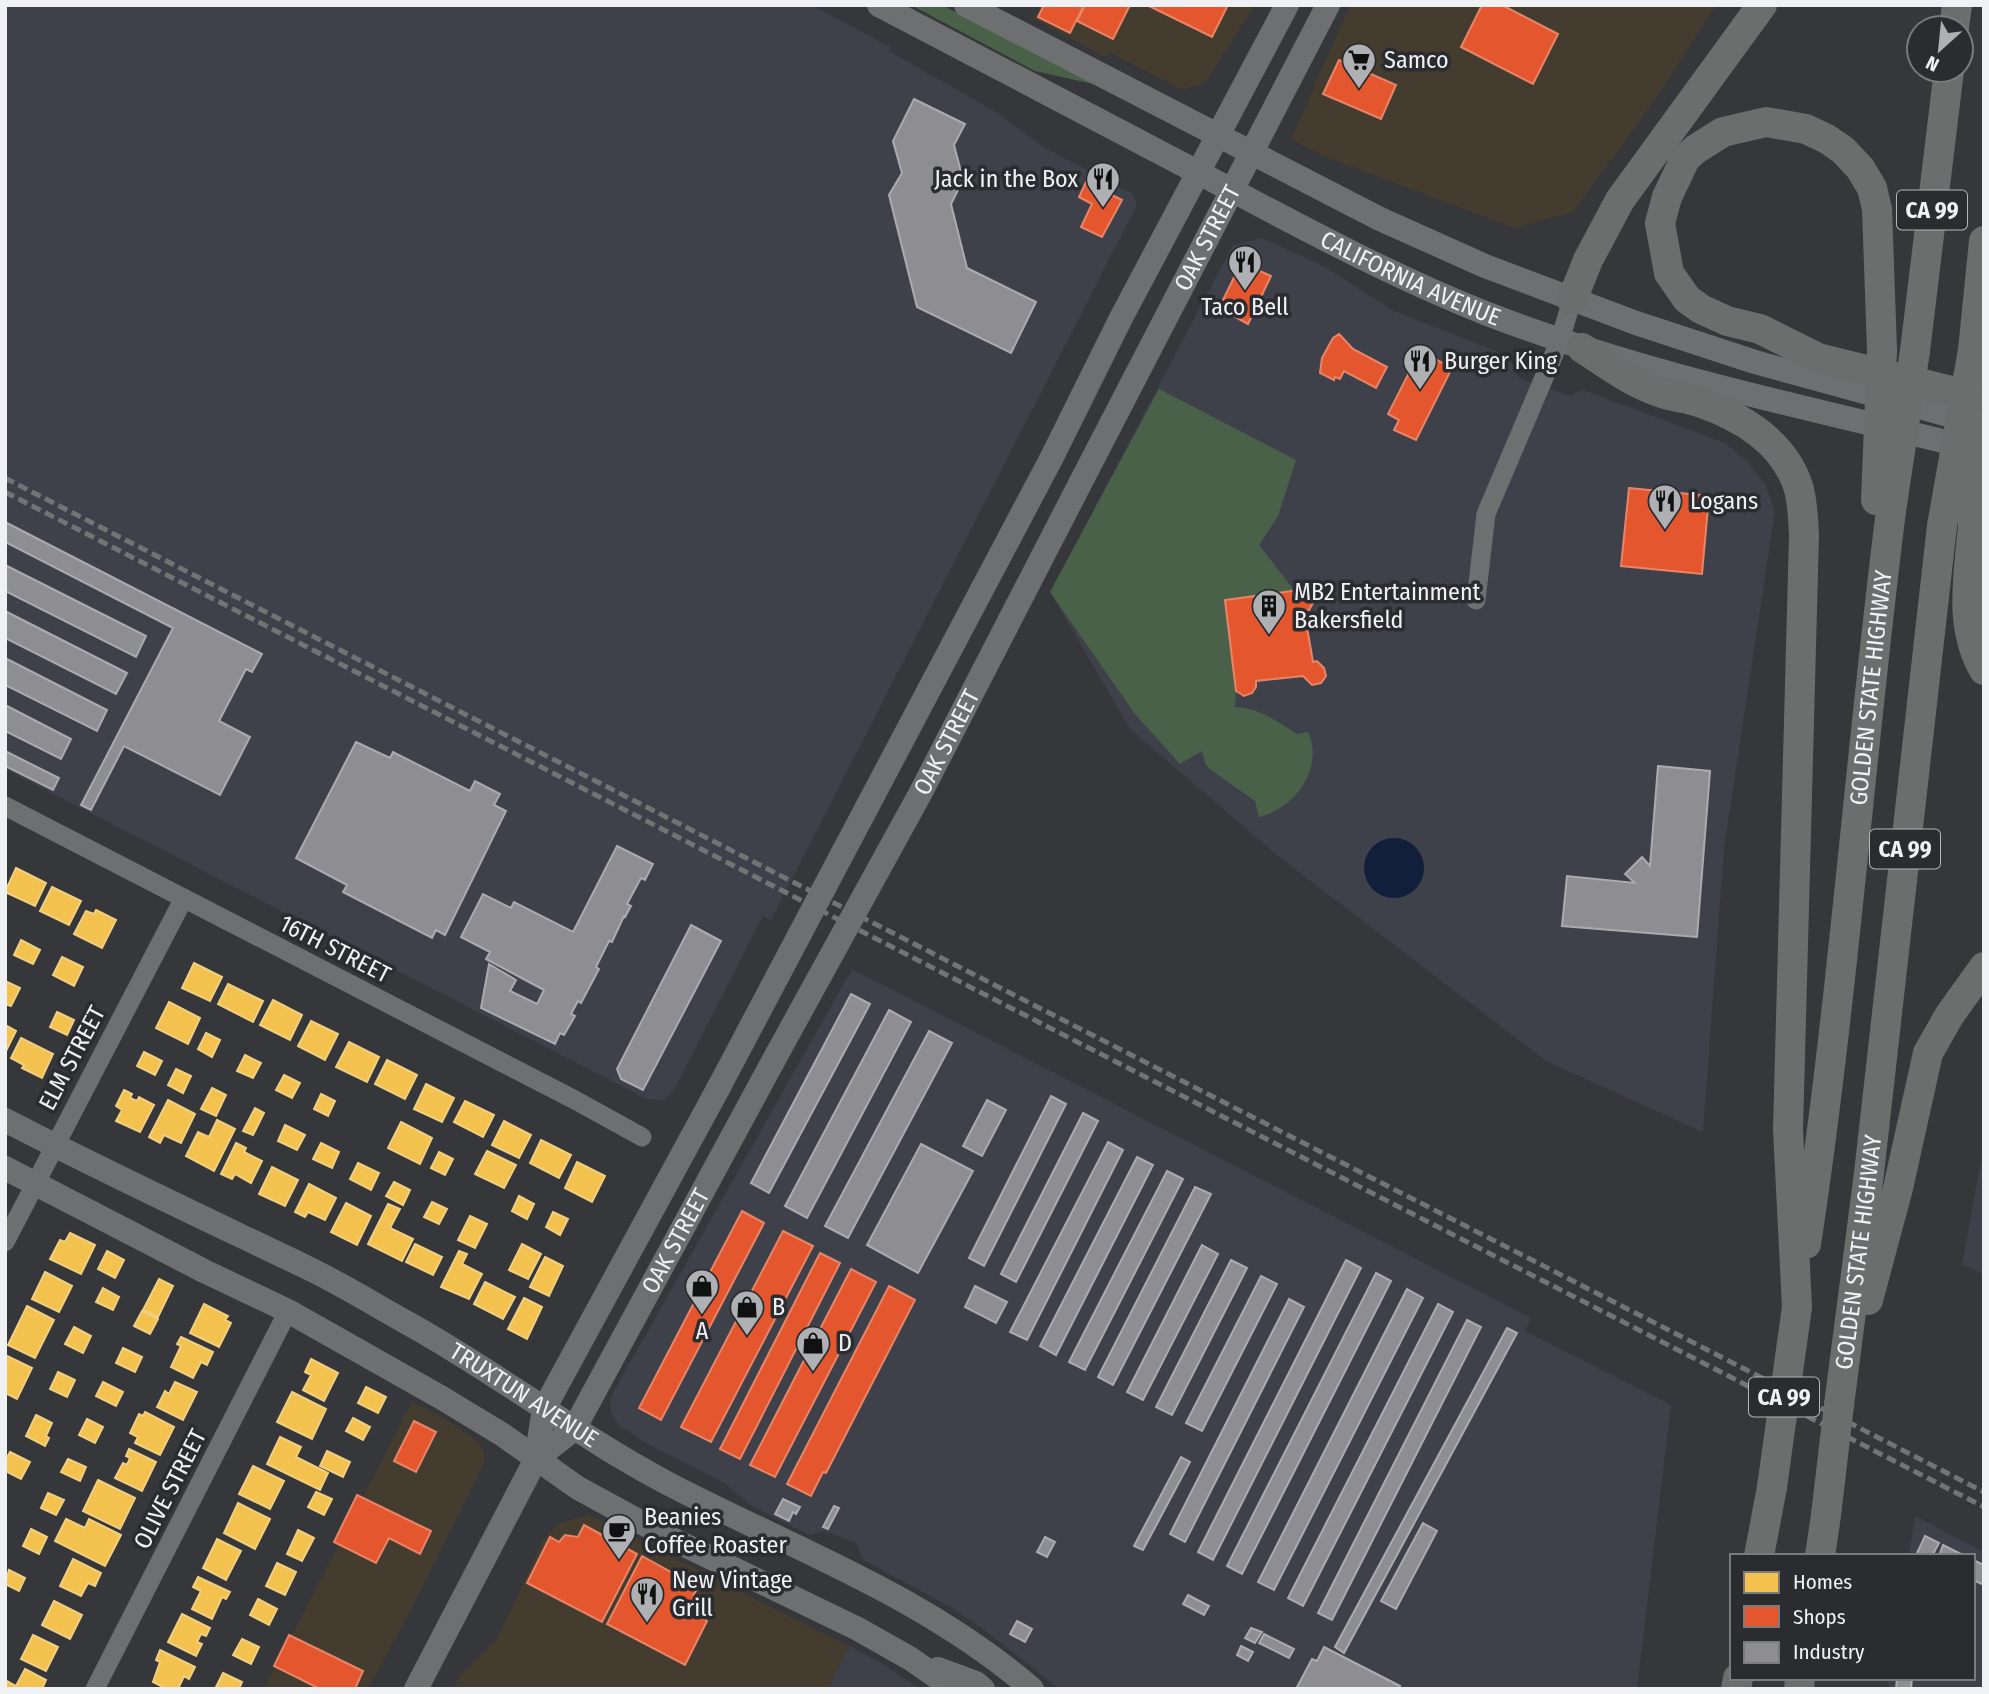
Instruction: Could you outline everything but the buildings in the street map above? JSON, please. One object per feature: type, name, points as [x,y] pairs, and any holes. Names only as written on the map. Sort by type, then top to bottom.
[{"type":"highway","points":[[1572,300],[1588,260],[1620,200],[1762,5]]},
{"type":"highway","name":"CA 99","points":[[1883,508],[1914,351],[1947,84]]},
{"type":"highway","points":[[1883,508],[1882,350],[1879,228],[1872,188],[1860,168],[1843,150],[1806,129],[1786,124],[1766,122],[1723,132],[1685,159],[1667,197],[1660,223],[1669,273],[1687,299],[1727,321],[1783,338],[1818,358],[1984,399]]},
{"type":"highway","name":"GOLDEN STATE HIGHWAY","points":[[1820,1554],[1869,1173],[1942,526],[1973,350],[1984,241]]},
{"type":"highway","points":[[1571,344],[1630,380],[1662,393],[1695,401],[1749,424],[1771,442],[1785,460],[1798,487],[1804,534],[1788,1130],[1797,1307]]},
{"type":"highway","points":[[1973,350],[1973,525],[1966,610],[1968,634],[1984,670]]},
{"type":"highway","name":"GOLDEN STATE HIGHWAY","points":[[1759,1554],[1772,1487],[1821,1147],[1877,627],[1883,508]]},
{"type":"highway","points":[[1839,1405],[1898,1188],[1928,1053],[1949,1016],[1984,967]]},
{"type":"main road","name":"CALIFORNIA AVENUE","points":[[879,5],[1397,275],[1485,313],[1667,374],[1984,451]]},
{"type":"main road","name":"CALIFORNIA AVENUE","points":[[966,5],[1439,246],[1636,323],[1829,384],[1984,424]]},
{"type":"main road","name":"OAK STREET","points":[[416,1689],[536,1459],[544,1409],[1051,459],[1121,318],[1287,5]]},
{"type":"main road","name":"OAK STREET","points":[[536,1459],[574,1429],[906,818],[1328,5]]},
{"type":"main road","points":[[1636,323],[1682,324],[1818,358]]},
{"type":"main road","name":"TRUXTUN AVENUE","points":[[5,1120],[225,1230],[310,1269],[470,1359],[574,1429],[668,1484],[922,1611],[982,1649],[1032,1689]]},
{"type":"main road","name":"TRUXTUN AVENUE","points":[[5,1168],[204,1271],[288,1311],[503,1435],[578,1488],[657,1531],[858,1629],[911,1659],[954,1689]]},
{"type":"main road","points":[[911,1659],[983,1689]]},
{"type":"street","points":[[1476,600],[1486,514],[1571,344],[1572,300]]},
{"type":"street","name":"16TH STREET","points":[[5,806],[570,1097],[642,1137]]},
{"type":"street","name":"ELM STREET","points":[[5,1242],[184,898]]},
{"type":"street","name":"OLIVE STREET","points":[[95,1689],[288,1311]]},
{"type":"shaded area","points":[[5,5],[811,5],[891,47],[889,51],[996,112],[1045,148],[1133,194],[1137,205],[771,920],[763,916],[673,1092],[663,1100],[647,1099],[5,769]]},
{"type":"shaded area","points":[[1041,5],[1255,5],[1205,83],[1182,90],[1109,52],[1106,57],[1034,19]]},
{"type":"shaded area","points":[[1350,5],[1716,5],[1655,100],[1573,212],[1514,228],[1321,155],[1291,139]]},
{"type":"shaded area","points":[[1262,238],[1323,266],[1394,311],[1508,356],[1519,378],[1570,396],[1583,390],[1725,443],[1748,462],[1766,486],[1775,511],[1724,849],[1703,1132],[1546,1061],[1278,856],[1130,729],[1050,592],[1233,245]]},
{"type":"shaded area","points":[[852,969],[1531,1318],[1525,1331],[1671,1405],[1637,1689],[1059,1689],[986,1631],[949,1606],[863,1560],[856,1543],[824,1531],[810,1535],[783,1522],[749,1504],[726,1484],[646,1443],[618,1425],[611,1412],[610,1398]]},
{"type":"shaded area","points":[[1984,1144],[1984,1275],[1962,1264]]},
{"type":"shaded area","points":[[412,1402],[441,1416],[477,1441],[484,1452],[484,1463],[399,1632],[368,1689],[264,1689]]},
{"type":"shaded area","points":[[589,1515],[849,1646],[828,1689],[453,1689],[459,1677],[498,1638],[543,1540],[560,1523]]},
{"type":"shaded area","points":[[1915,1516],[1984,1552],[1984,1689],[1887,1689],[1889,1680],[1975,1680],[1975,1554],[1909,1554]]},
{"type":"shaded area","points":[[849,1646],[884,1665],[920,1689],[828,1689]]},
{"type":"green space","points":[[911,5],[942,5],[1182,128],[1093,84],[1035,71]]},
{"type":"green space","points":[[1159,389],[1296,460],[1278,516],[1259,545],[1294,590],[1226,600],[1236,691],[1235,707],[1260,713],[1297,734],[1308,732],[1312,746],[1309,773],[1303,785],[1284,805],[1259,817],[1255,801],[1211,770],[1206,765],[1202,751],[1180,764],[1135,714],[1050,592]]},
{"type":"water","points":[[1388,838],[1400,838],[1419,851],[1424,868],[1422,880],[1411,893],[1400,898],[1388,898],[1369,885],[1364,874],[1364,862],[1377,843]]},
{"type":"railway","points":[[5,478],[1984,1492]]},
{"type":"railway","points":[[5,492],[1984,1507]]},
{"type":"place","name":"Samco","points":[[1359,90]]},
{"type":"place","name":"Jack in the Box","points":[[1103,209]]},
{"type":"place","name":"Taco Bell","points":[[1245,292]]},
{"type":"place","name":"Burger King","points":[[1420,391]]},
{"type":"place","name":"Logans","points":[[1665,531]]},
{"type":"place","name":"MB2 Entertainment Bakersfield","points":[[1269,636]]},
{"type":"place","name":"A","points":[[702,1316]]},
{"type":"place","name":"B","points":[[747,1337]]},
{"type":"place","name":"D","points":[[813,1373]]},
{"type":"place","name":"Beanies Coffee Roaster","points":[[619,1561]]},
{"type":"place","name":"New Vintage Grill","points":[[647,1624]]}]
